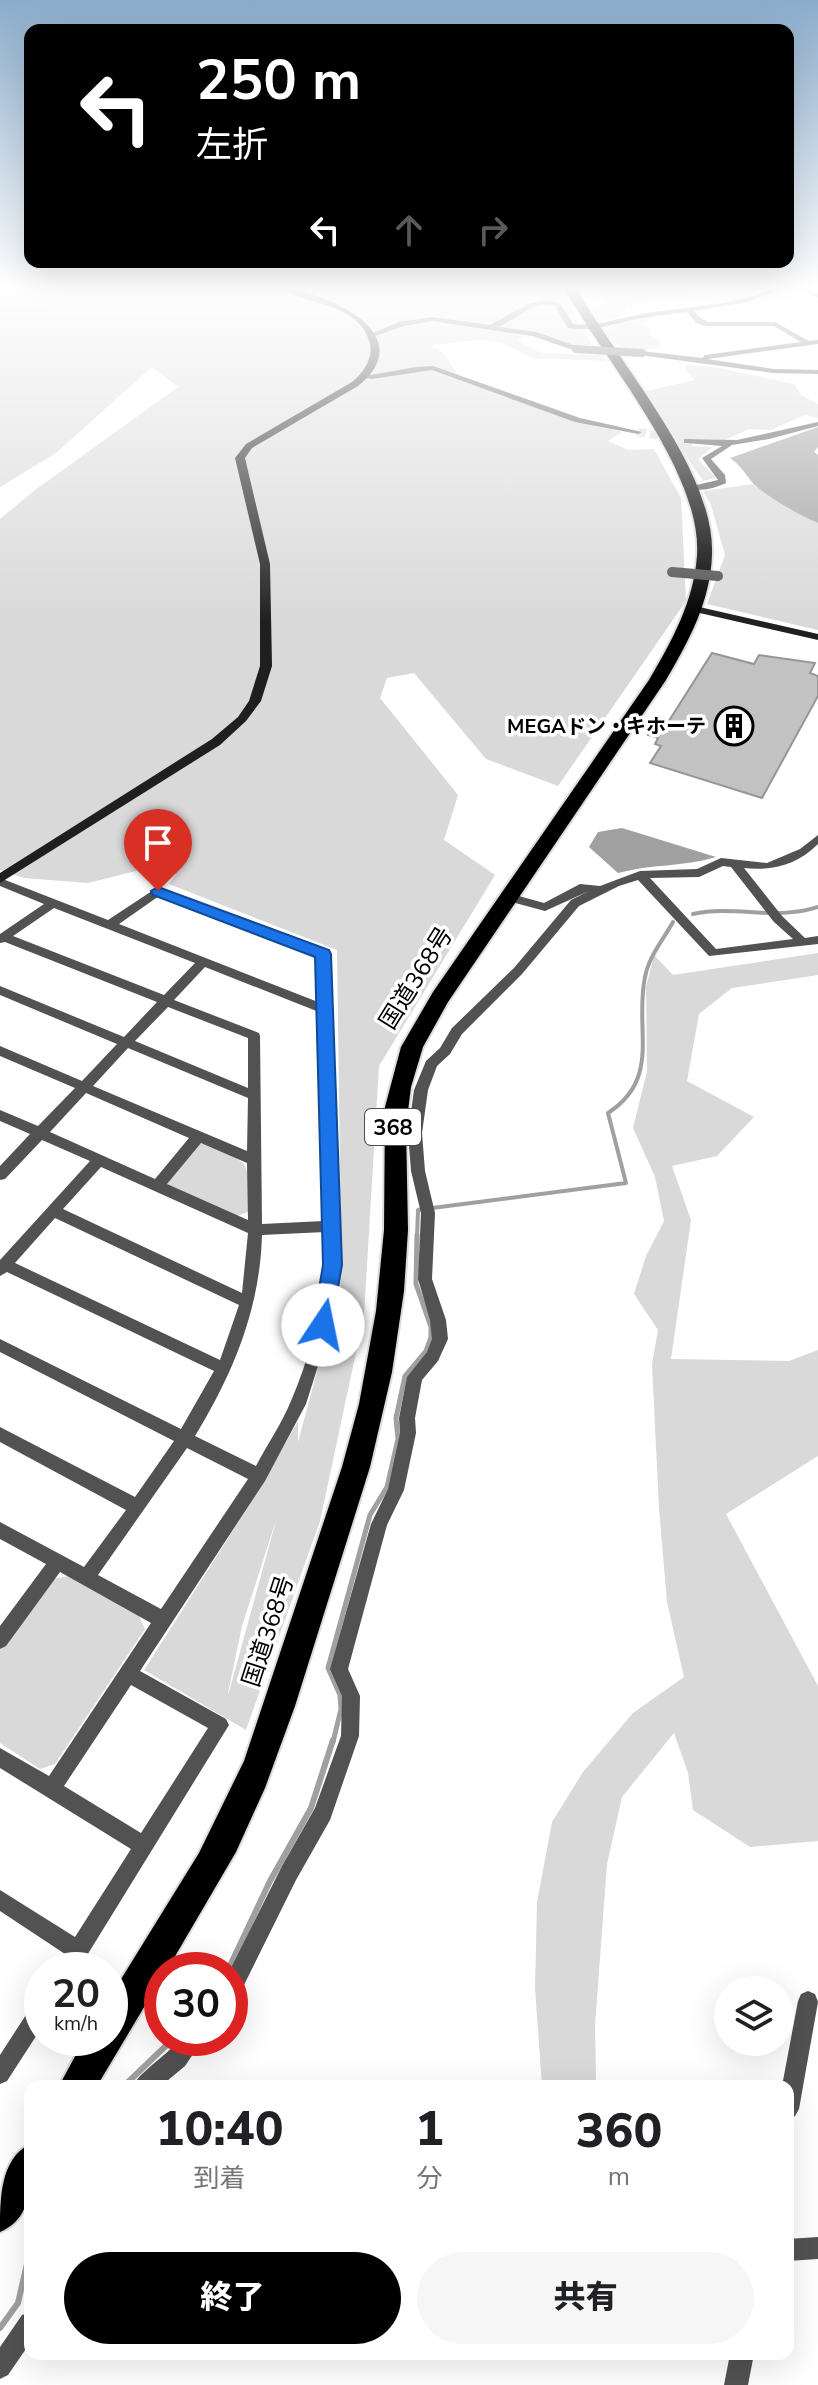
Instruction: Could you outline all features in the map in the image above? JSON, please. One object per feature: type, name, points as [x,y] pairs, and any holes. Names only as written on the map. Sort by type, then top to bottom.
[{"type":"highway","name":"国道368号","points":[[128,2000],[225,1838],[253,1779],[280,1704],[359,1454],[378,1378],[394,1273],[396,1209],[392,1134],[399,1082],[414,1041],[508,897],[611,751],[676,650],[695,609],[705,554],[702,520],[692,487],[637,400]]},
{"type":"highway","points":[[80,2080],[94,2056]]},
{"type":"highway","points":[[0,2213],[24,2173]]},
{"type":"street","points":[[0,881],[216,742],[248,710],[259,693],[266,666],[265,564],[240,458],[249,446],[325,400]]},
{"type":"street","points":[[523,400],[578,420],[638,432]]},
{"type":"street","points":[[687,441],[733,443],[760,440],[818,424]]},
{"type":"street","points":[[692,487],[712,486],[723,481],[706,458],[733,443]]},
{"type":"street","points":[[672,572],[718,576]]},
{"type":"street","points":[[695,609],[818,637]]},
{"type":"street","points":[[248,1956],[323,1813],[350,1736],[351,1696],[339,1669],[379,1524],[396,1490],[415,1377],[433,1356],[440,1339],[438,1320],[425,1279],[427,1208],[418,1171],[415,1133],[421,1090],[431,1064],[445,1051],[457,1031],[518,971],[575,903],[640,875],[699,873],[721,862],[768,867],[804,852],[818,838]]},
{"type":"street","points":[[736,865],[775,915],[803,942]]},
{"type":"street","points":[[640,875],[713,953],[818,940]]},
{"type":"street","points":[[0,881],[324,1009]]},
{"type":"street","points":[[508,897],[545,907],[584,887],[600,890]]},
{"type":"street","points":[[52,1788],[259,1476],[298,1404],[330,1294],[333,1226],[323,954],[158,891],[109,925]]},
{"type":"street","points":[[2,938],[53,903]]},
{"type":"street","points":[[2,938],[254,1036],[255,1230],[247,1302],[224,1369],[185,1438],[87,1577]]},
{"type":"street","points":[[0,1175],[204,961]]},
{"type":"street","points":[[0,990],[255,1096]]},
{"type":"street","points":[[0,1051],[254,1160]]},
{"type":"street","points":[[0,1115],[255,1230],[333,1226]]},
{"type":"street","points":[[157,1186],[199,1136]]},
{"type":"street","points":[[99,1160],[2,1267],[224,1369]]},
{"type":"street","points":[[54,1211],[247,1302]]},
{"type":"street","points":[[0,1345],[259,1476]]},
{"type":"street","points":[[0,1434],[137,1507]]},
{"type":"street","points":[[0,1530],[163,1620]]},
{"type":"street","points":[[1,1636],[58,1561]]},
{"type":"street","points":[[0,1900],[78,1951],[220,1725],[128,1674]]},
{"type":"street","points":[[0,1757],[144,1846]]},
{"type":"street","points":[[793,2080],[808,2001]]},
{"type":"street","points":[[3,2061],[24,2032]]},
{"type":"street","points":[[152,2080],[180,2056]]},
{"type":"street","points":[[794,2250],[818,2248]]},
{"type":"street","points":[[0,2367],[24,2332]]},
{"type":"street","points":[[736,2385],[741,2360]]},
{"type":"shaded area","points":[[0,400],[115,400],[56,453],[0,487]]},
{"type":"shaded area","points":[[160,400],[517,400],[569,419],[622,432],[608,441],[628,450],[654,449],[681,498],[686,601],[558,786],[486,759],[414,673],[387,678],[380,698],[458,795],[444,840],[495,875],[379,1066],[364,1315],[320,1521],[246,1730],[144,1670],[259,1490],[298,1421],[298,1442],[338,1294],[341,1239],[337,950],[169,884],[176,874],[160,865],[88,883],[24,878],[0,870],[0,519]],"holes":[[[277,1517],[229,1692],[242,1626]]]},
{"type":"shaded area","points":[[648,400],[811,400],[818,404],[818,418],[805,415],[770,430],[749,429],[724,440],[692,439],[692,446],[713,447],[698,459],[716,478],[703,481]]},
{"type":"shaded area","points":[[818,427],[818,447],[814,452],[818,455],[818,523],[763,492],[730,458]]},
{"type":"shaded area","points":[[753,484],[791,510],[818,523],[818,630],[707,604],[725,555],[711,505],[703,491]]},
{"type":"shaded area","points":[[622,828],[716,857],[618,873],[589,847],[598,832]]},
{"type":"shaded area","points":[[818,953],[818,975],[732,988],[699,1014],[687,1081],[754,1117],[717,1156],[672,1166],[691,1220],[671,1359],[789,1361],[818,1350],[818,1456],[726,1514],[818,1686],[818,1841],[750,1847],[693,1810],[688,1773],[674,1733],[622,1797],[607,1864],[595,2025],[596,2079],[542,2080],[535,1988],[537,1902],[552,1822],[583,1772],[633,1713],[684,1677],[667,1602],[659,1508],[652,1364],[658,1330],[634,1294],[646,1256],[664,1221],[655,1177],[633,1128],[647,1071],[646,987],[654,955],[673,975]]},
{"type":"shaded area","points":[[203,1143],[240,1160],[245,1166],[248,1212],[237,1216],[168,1185],[167,1180],[196,1145]]},
{"type":"shaded area","points":[[68,1576],[139,1616],[145,1629],[55,1764],[40,1769],[0,1743],[0,1650],[53,1579]]},
{"type":"building","name":"MEGAドン・キホーテ","points":[[712,653],[754,664],[759,655],[815,663],[810,673],[818,676],[818,696],[762,798],[650,763],[661,746],[655,744],[658,738],[648,735],[655,724],[665,727]]},
{"type":"waterway","points":[[693,914],[724,911],[787,913],[818,907]]},
{"type":"waterway","points":[[432,1208],[626,1183],[608,1113],[625,1099],[641,1068],[645,977],[653,955],[673,922]]},
{"type":"waterway","points":[[417,1237],[418,1210],[423,1209]]},
{"type":"waterway","points":[[333,1742],[341,1709],[340,1695],[328,1668],[370,1515],[387,1487],[398,1439],[396,1418],[405,1376],[426,1351],[431,1337],[431,1327],[416,1284],[417,1235]]},
{"type":"waterway","points":[[236,1952],[270,1881],[311,1808],[333,1740]]},
{"type":"waterway","points":[[130,2080],[155,2056]]},
{"type":"waterway","points":[[0,2328],[18,2303],[24,2277]]},
{"type":"tunnel","points":[[638,432],[687,441]]},
{"type":"place","name":"MEGAドン・キホーテ","points":[[734,726]]},
{"type":"route","points":[[158,891],[323,954],[333,1265],[323,1325]]}]
